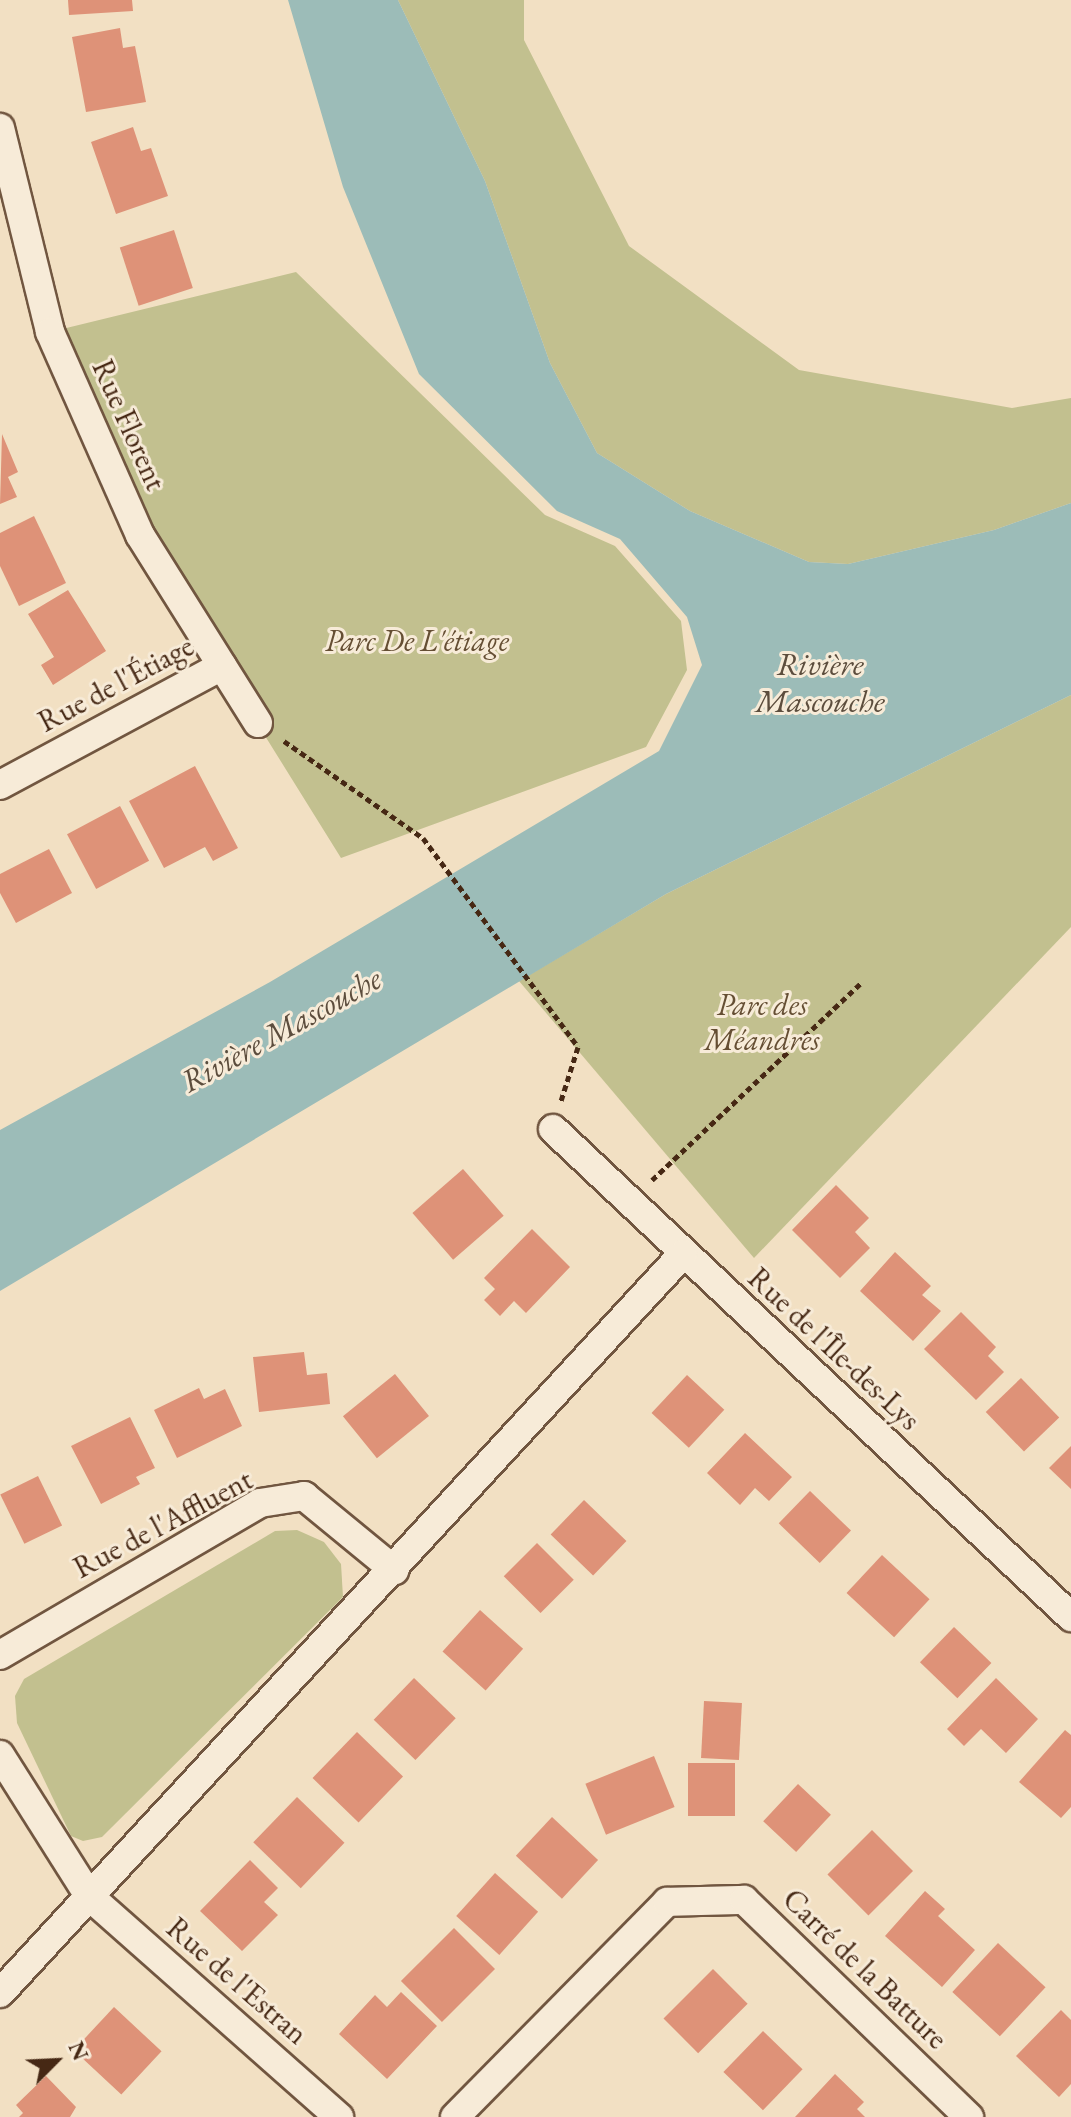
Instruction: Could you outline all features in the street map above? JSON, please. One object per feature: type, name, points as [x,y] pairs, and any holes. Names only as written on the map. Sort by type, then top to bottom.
[{"type":"street","name":"Rue Florent","points":[[0,128],[50,332],[140,535],[258,723]]},
{"type":"street","name":"Rue de l'Étiage","points":[[0,785],[222,666]]},
{"type":"street","name":"Rue de l'Île-des-Lys","points":[[553,1129],[1071,1617]]},
{"type":"street","points":[[0,1993],[683,1254]]},
{"type":"street","name":"Rue de l'Affluent","points":[[0,1655],[260,1503],[304,1496],[394,1570]]},
{"type":"street","points":[[0,1755],[89,1896]]},
{"type":"street","name":"Rue de l'Estran","points":[[89,1896],[339,2117]]},
{"type":"street","name":"Carré de la Batture","points":[[455,2117],[667,1902],[744,1900],[969,2117]]},
{"type":"path","points":[[258,723],[423,838],[578,1047],[553,1129]]},
{"type":"path","points":[[631,1200],[862,982]]},
{"type":"green space","points":[[398,0],[524,0],[524,40],[629,246],[799,370],[1012,408],[1071,398],[1071,503],[994,530],[848,564],[809,562],[690,511],[597,453],[550,363],[485,181]]},
{"type":"green space","name":"Parc De L'étiage","points":[[296,272],[545,515],[615,546],[681,621],[687,670],[646,747],[341,858],[140,535],[50,332]]},
{"type":"green space","name":"Parc des Méandres","points":[[1071,695],[1071,927],[754,1258],[519,981],[666,894]]},
{"type":"green space","points":[[297,1530],[324,1542],[341,1564],[343,1597],[102,1837],[83,1841],[71,1836],[17,1723],[15,1696],[24,1679],[275,1531]]},
{"type":"water","name":"Rivière Mascouche","points":[[288,0],[398,0],[485,181],[550,363],[597,453],[690,511],[809,562],[848,564],[994,530],[1071,503],[1071,695],[666,894],[0,1291],[0,1130],[270,982],[659,751],[702,665],[687,617],[620,539],[557,511],[419,374],[343,187]]},
{"type":"building","points":[[68,0],[132,0],[133,11],[69,15]]},
{"type":"building","points":[[120,28],[123,48],[135,46],[146,102],[86,112],[72,37]]},
{"type":"building","points":[[133,127],[141,151],[151,148],[168,196],[116,214],[91,142]]},
{"type":"building","points":[[174,230],[193,288],[139,306],[120,248]]},
{"type":"building","points":[[2,434],[18,472],[8,477],[17,497],[0,504]]},
{"type":"building","points":[[34,516],[66,583],[19,606],[0,566],[0,533]]},
{"type":"building","points":[[68,590],[106,651],[53,685],[41,665],[54,657],[28,614]]},
{"type":"building","points":[[195,766],[238,848],[213,861],[205,847],[164,868],[129,801]]},
{"type":"building","points":[[120,806],[149,861],[96,889],[67,834]]},
{"type":"building","points":[[49,849],[72,893],[16,923],[0,893],[0,874]]},
{"type":"building","points":[[463,1169],[504,1216],[453,1260],[412,1213]]},
{"type":"building","points":[[836,1185],[869,1218],[855,1232],[870,1248],[840,1278],[792,1230]]},
{"type":"building","points":[[532,1229],[570,1267],[526,1313],[514,1301],[500,1316],[484,1300],[495,1289],[484,1278]]},
{"type":"building","points":[[895,1252],[931,1286],[922,1295],[941,1311],[913,1341],[860,1291]]},
{"type":"building","points":[[961,1312],[996,1347],[988,1356],[1004,1372],[976,1400],[924,1349]]},
{"type":"building","points":[[304,1352],[307,1375],[327,1373],[330,1404],[259,1412],[253,1357]]},
{"type":"building","points":[[395,1374],[429,1416],[377,1458],[343,1416]]},
{"type":"building","points":[[687,1375],[724,1410],[689,1448],[652,1413]]},
{"type":"building","points":[[1021,1378],[1059,1418],[1024,1452],[986,1412]]},
{"type":"building","points":[[199,1388],[204,1399],[225,1389],[242,1426],[177,1458],[154,1410]]},
{"type":"building","points":[[130,1417],[155,1468],[136,1477],[140,1484],[101,1504],[71,1446]]},
{"type":"building","points":[[745,1433],[792,1477],[769,1501],[755,1488],[740,1505],[707,1473]]},
{"type":"building","points":[[1071,1446],[1071,1489],[1049,1468]]},
{"type":"building","points":[[38,1476],[62,1525],[24,1544],[0,1494]]},
{"type":"building","points":[[810,1491],[851,1531],[820,1563],[779,1523]]},
{"type":"building","points":[[584,1500],[626,1541],[593,1576],[551,1535]]},
{"type":"building","points":[[537,1543],[574,1580],[541,1613],[504,1576]]},
{"type":"building","points":[[882,1555],[930,1599],[894,1637],[847,1593]]},
{"type":"building","points":[[480,1610],[523,1649],[486,1690],[443,1652]]},
{"type":"building","points":[[954,1627],[991,1663],[957,1698],[920,1662]]},
{"type":"building","points":[[414,1678],[456,1718],[415,1760],[374,1720]]},
{"type":"building","points":[[996,1678],[1038,1719],[1006,1753],[981,1729],[964,1746],[947,1729]]},
{"type":"building","points":[[704,1701],[742,1703],[739,1760],[701,1758]]},
{"type":"building","points":[[1065,1730],[1071,1735],[1071,1807],[1061,1818],[1019,1782]]},
{"type":"building","points":[[357,1732],[403,1776],[359,1822],[313,1778]]},
{"type":"building","points":[[654,1756],[675,1807],[606,1835],[585,1784]]},
{"type":"building","points":[[688,1763],[735,1763],[735,1816],[688,1816]]},
{"type":"building","points":[[798,1784],[831,1815],[796,1852],[763,1821]]},
{"type":"building","points":[[297,1797],[344,1843],[301,1888],[253,1842]]},
{"type":"building","points":[[552,1817],[598,1860],[562,1899],[516,1856]]},
{"type":"building","points":[[872,1830],[913,1871],[868,1916],[827,1875]]},
{"type":"building","points":[[250,1860],[278,1888],[264,1902],[278,1915],[242,1951],[200,1911]]},
{"type":"building","points":[[495,1873],[538,1912],[499,1955],[456,1916]]},
{"type":"building","points":[[925,1891],[945,1909],[938,1916],[975,1950],[942,1987],[885,1936]]},
{"type":"building","points":[[454,1928],[495,1969],[442,2022],[401,1981]]},
{"type":"building","points":[[998,1943],[1046,1987],[1000,2036],[952,1992]]},
{"type":"building","points":[[713,1969],[748,2004],[698,2053],[664,2018]]},
{"type":"building","points":[[401,1992],[437,2026],[387,2079],[339,2034],[375,1995],[387,2007]]},
{"type":"building","points":[[114,2007],[162,2051],[121,2094],[74,2050]]},
{"type":"building","points":[[1061,2010],[1071,2020],[1071,2084],[1059,2097],[1016,2056]]},
{"type":"building","points":[[763,2031],[803,2069],[763,2110],[723,2072]]},
{"type":"building","points":[[835,2074],[864,2102],[857,2109],[865,2117],[795,2117]]},
{"type":"building","points":[[46,2076],[76,2107],[70,2117],[19,2117],[23,2113],[16,2105]]}]
